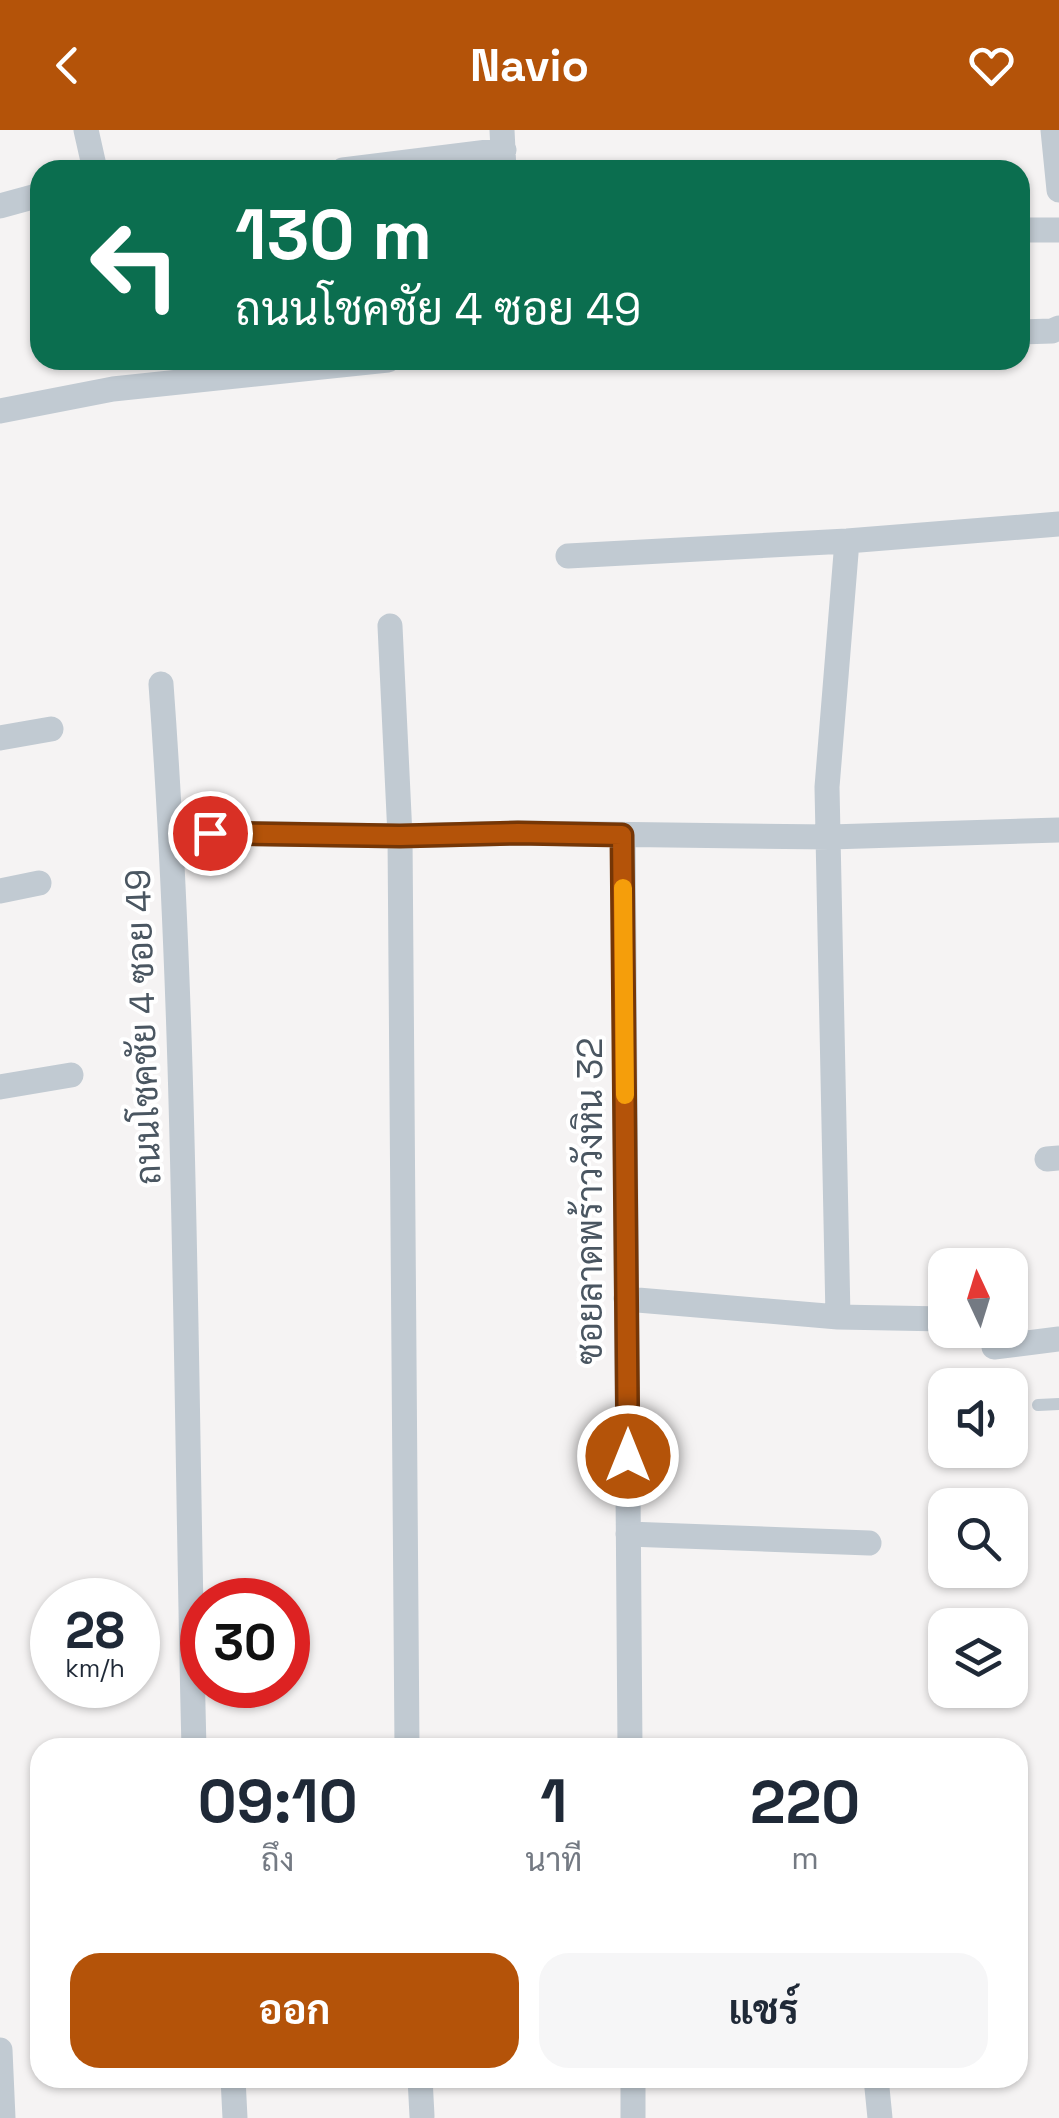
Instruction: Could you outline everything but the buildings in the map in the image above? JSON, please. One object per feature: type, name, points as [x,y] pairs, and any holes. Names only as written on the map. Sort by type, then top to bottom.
[{"type":"street","points":[[86,130],[92,160]]},
{"type":"street","points":[[1053,130],[1059,190]]},
{"type":"street","points":[[423,160],[503,150]]},
{"type":"street","points":[[0,206],[30,198]]},
{"type":"street","points":[[1030,230],[1059,230]]},
{"type":"street","points":[[1030,332],[1059,328]]},
{"type":"street","points":[[0,411],[114,389],[294,370]]},
{"type":"street","points":[[568,556],[847,541],[1059,524]]},
{"type":"street","points":[[838,1317],[827,787],[847,541]]},
{"type":"street","points":[[390,626],[400,836],[408,1738]]},
{"type":"street","points":[[162,684],[172,832]]},
{"type":"street","points":[[0,738],[51,729]]},
{"type":"street","name":"ถนนโชคชัย 4 ซอย 49","points":[[195,1578],[172,832],[830,837],[1059,830]]},
{"type":"street","name":"ซอยลาดพร้าววังหิน 32","points":[[622,835],[630,1738]]},
{"type":"street","points":[[0,891],[39,883]]},
{"type":"street","points":[[0,1087],[71,1074]]},
{"type":"street","points":[[626,1299],[838,1317],[928,1320]]},
{"type":"street","points":[[1028,1343],[1059,1340]]},
{"type":"street","points":[[628,1534],[869,1543]]},
{"type":"street","name":"ถนนโชคชัย 4 ซอย 49","points":[[194,1738],[195,1708]]},
{"type":"street","points":[[0,2050],[3,2118]]},
{"type":"street","points":[[233,2088],[234,2118]]},
{"type":"street","points":[[421,2088],[422,2116]]},
{"type":"street","points":[[632,2088],[633,2118]]},
{"type":"street","points":[[877,2088],[880,2118]]},
{"type":"lane","points":[[1038,1404],[1059,1404]]},
{"type":"slow traffic","points":[[623,888],[625,1095]]},
{"type":"route","points":[[210,833],[622,835],[628,1456]]}]
